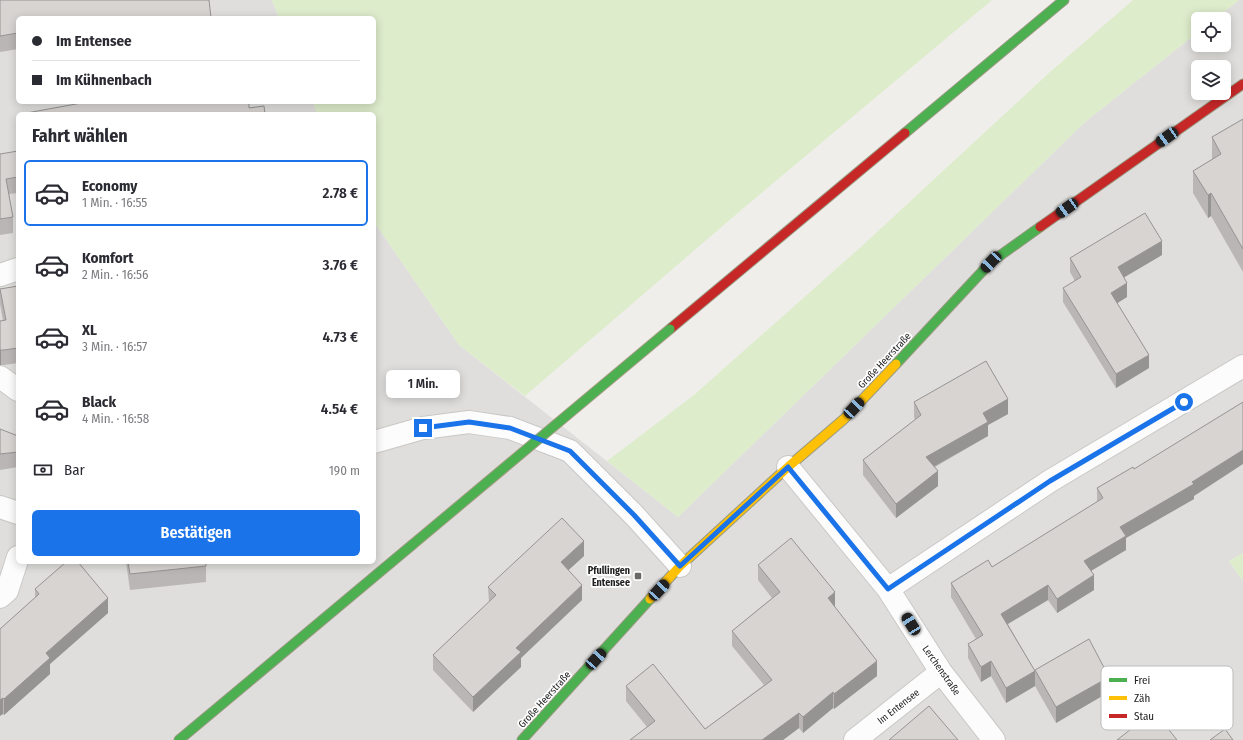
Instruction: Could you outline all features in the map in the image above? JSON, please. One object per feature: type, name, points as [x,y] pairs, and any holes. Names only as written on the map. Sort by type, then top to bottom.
[{"type":"main road","points":[[179,740],[1064,0]]},
{"type":"main road","name":"Große Heerstraße","points":[[522,740],[680,566],[788,467],[844,419],[991,262],[1243,84]]},
{"type":"street","points":[[0,274],[16,270]]},
{"type":"street","points":[[888,589],[1050,481],[1243,366]]},
{"type":"street","points":[[0,377],[16,389]]},
{"type":"street","points":[[376,441],[423,428],[469,422],[510,428],[570,451],[634,515],[680,566]]},
{"type":"street","name":"Lerchenstraße","points":[[788,467],[888,589],[941,672],[994,740]]},
{"type":"street","points":[[0,507],[16,512]]},
{"type":"street","points":[[0,597],[7,591],[16,563]]},
{"type":"street","name":"Im Entensee","points":[[855,740],[941,672]]},
{"type":"shaded area","points":[[0,0],[272,0],[278,16],[16,16],[16,104],[314,104],[316,112],[16,112],[16,564],[376,564],[376,225],[459,345],[678,517],[1085,122],[1191,38],[1191,52],[1231,52],[1231,12],[1224,12],[1239,0],[1243,0],[1243,553],[1229,561],[1243,581],[1243,740],[0,740]]},
{"type":"green space","points":[[272,0],[992,0],[740,211],[525,396],[459,345],[376,225],[376,112],[316,112],[314,104],[376,104],[376,16],[278,16]]},
{"type":"green space","points":[[1133,0],[1239,0],[1224,12],[1191,12],[1191,38],[1085,122],[678,517],[607,461],[694,395],[863,245],[1050,72]]},
{"type":"green space","points":[[1243,553],[1243,581],[1229,561]]},
{"type":"building","points":[[0,0],[209,0],[211,16],[16,16],[16,33],[0,36]]},
{"type":"building","points":[[76,104],[249,104],[249,108],[264,106],[265,112],[32,112]]},
{"type":"building","points":[[1243,119],[1243,249],[1211,193],[1208,195],[1193,171],[1221,154],[1212,137]]},
{"type":"building","points":[[16,151],[16,177],[6,179],[13,217],[0,219],[0,154]]},
{"type":"building","points":[[1145,213],[1162,241],[1118,267],[1127,283],[1111,293],[1149,355],[1116,374],[1063,288],[1081,277],[1070,258]]},
{"type":"building","points":[[16,286],[16,348],[0,350],[0,321],[6,320],[0,289]]},
{"type":"building","points":[[986,361],[1008,399],[983,413],[988,422],[926,457],[938,471],[896,504],[863,460],[921,415],[914,402]]},
{"type":"building","points":[[1243,402],[1243,450],[1192,482],[1194,484],[1120,527],[1126,536],[1084,561],[1094,575],[1057,599],[1048,585],[1001,614],[1035,671],[1006,688],[991,661],[981,667],[968,644],[983,635],[951,583],[988,560],[992,567],[1103,498],[1097,488],[1133,467],[1134,469]]},
{"type":"building","points":[[0,429],[16,435],[16,452],[0,454]]},
{"type":"building","points":[[562,518],[584,541],[561,562],[582,585],[516,648],[521,652],[473,697],[433,655],[496,595],[488,587]]},
{"type":"building","points":[[791,538],[835,592],[828,598],[877,661],[834,694],[833,692],[803,717],[799,713],[762,740],[630,740],[655,721],[626,686],[653,664],[705,729],[772,680],[732,631],[780,592],[758,565]]},
{"type":"building","points":[[64,564],[80,564],[108,598],[46,653],[50,658],[4,699],[3,698],[0,700],[0,629],[39,594],[35,589]]},
{"type":"building","points":[[128,564],[206,564],[206,566],[130,574]]},
{"type":"building","points":[[1089,639],[1103,666],[1101,666],[1101,682],[1056,707],[1035,670]]},
{"type":"building","points":[[929,706],[958,740],[889,740]]},
{"type":"building","points":[[1130,730],[1169,730],[1177,740],[1117,740]]},
{"type":"building","points":[[1226,730],[1233,740],[1210,740]]},
{"type":"traffic: fast","points":[[905,133],[1064,0]]},
{"type":"traffic: fast","points":[[896,364],[991,262],[1040,227]]},
{"type":"traffic: fast","points":[[412,545],[670,329]]},
{"type":"traffic: fast","points":[[179,740],[412,545]]},
{"type":"traffic: fast","points":[[522,740],[650,599]]},
{"type":"traffic: slow","points":[[650,599],[680,566],[788,467],[844,419],[896,364]]},
{"type":"traffic: jam","points":[[1040,227],[1243,84]]},
{"type":"traffic: jam","points":[[670,329],[905,133]]},
{"type":"place","name":"Pfullingen Entensee","points":[[638,576]]},
{"type":"route","points":[[423,428],[469,422],[510,428],[570,451],[634,515],[680,566],[788,467],[888,589],[1050,481],[1184,402]]}]
